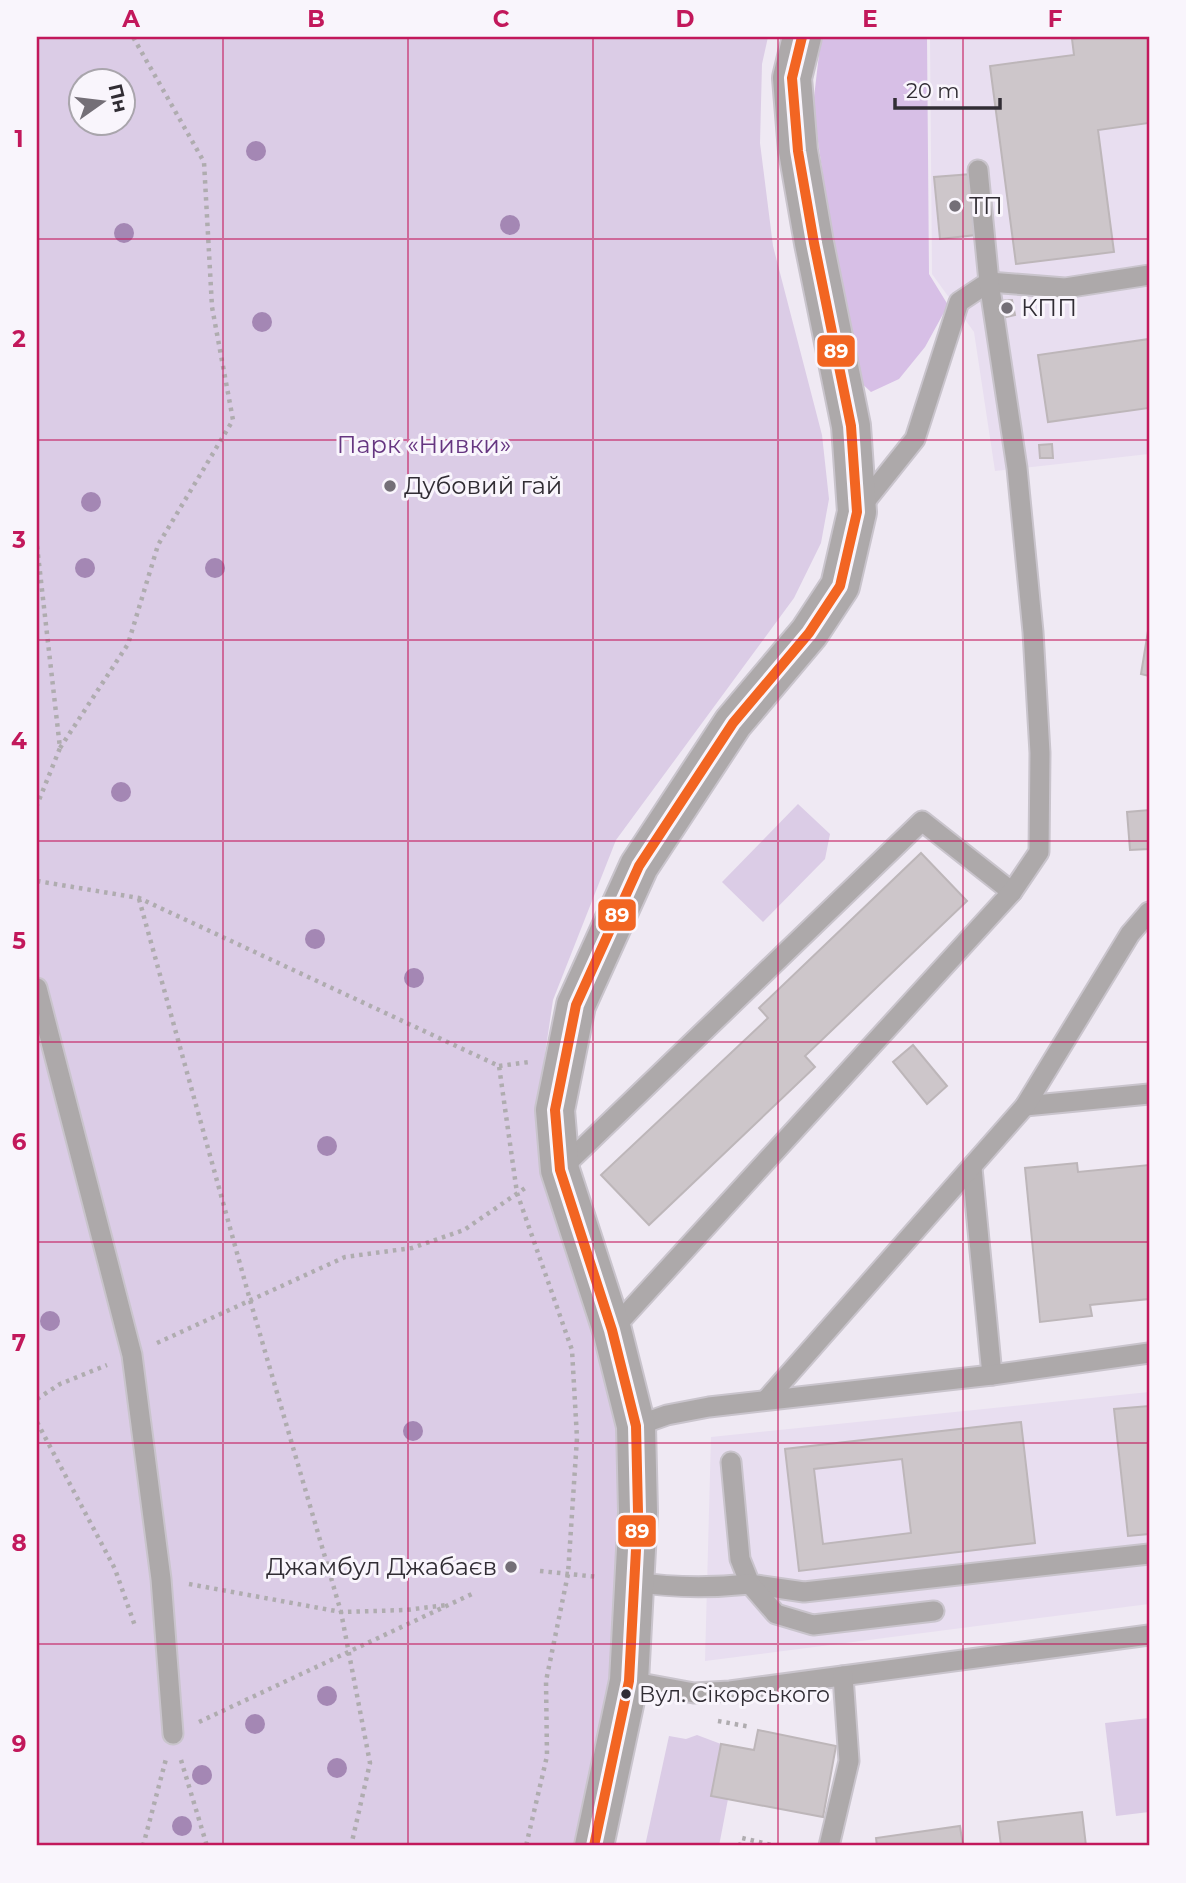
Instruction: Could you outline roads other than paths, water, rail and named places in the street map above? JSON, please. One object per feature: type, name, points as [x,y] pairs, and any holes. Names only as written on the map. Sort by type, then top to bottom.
[{"type":"street","points":[[594,1846],[629,1681],[638,1512],[635,1426],[612,1330],[550,1175],[555,1110],[576,1005],[639,866],[733,723],[809,633],[840,586],[857,512],[851,426],[798,151],[792,78],[802,37]]},
{"type":"lane","points":[[612,1330],[1012,892],[1039,852],[1040,753],[1034,632],[1017,468],[989,282],[978,170]]},
{"type":"lane","points":[[857,512],[915,439],[959,302],[989,282],[1065,288],[1149,275]]},
{"type":"lane","points":[[550,1175],[922,821],[1012,892]]},
{"type":"lane","points":[[767,1399],[1025,1107],[1130,934],[1149,912]]},
{"type":"lane","points":[[37,988],[132,1354],[161,1579],[173,1734]]},
{"type":"lane","points":[[1025,1107],[1149,1094]]},
{"type":"lane","points":[[972,1168],[992,1375]]},
{"type":"lane","points":[[635,1426],[667,1415],[767,1399],[992,1375],[1149,1353]]},
{"type":"lane","points":[[732,1461],[740,1559],[750,1584],[776,1614],[813,1625],[934,1611]]},
{"type":"lane","points":[[635,1582],[709,1588],[750,1584],[804,1592],[1149,1554]]},
{"type":"lane","points":[[629,1681],[694,1693],[730,1691],[1149,1635]]},
{"type":"lane","points":[[829,1846],[849,1761],[842,1676]]},
{"type":"place","name":"ТП","points":[[955,206]]},
{"type":"place","name":"КПП","points":[[1007,308]]},
{"type":"place","name":"Дубовий гай","points":[[390,486]]},
{"type":"place","name":"Джамбул Джабаєв","points":[[511,1567]]},
{"type":"place","name":"Вул. Сікорського","points":[[626,1694]]},
{"type":"park label","name":"Парк «Нивки»","points":[[424,445]]}]
